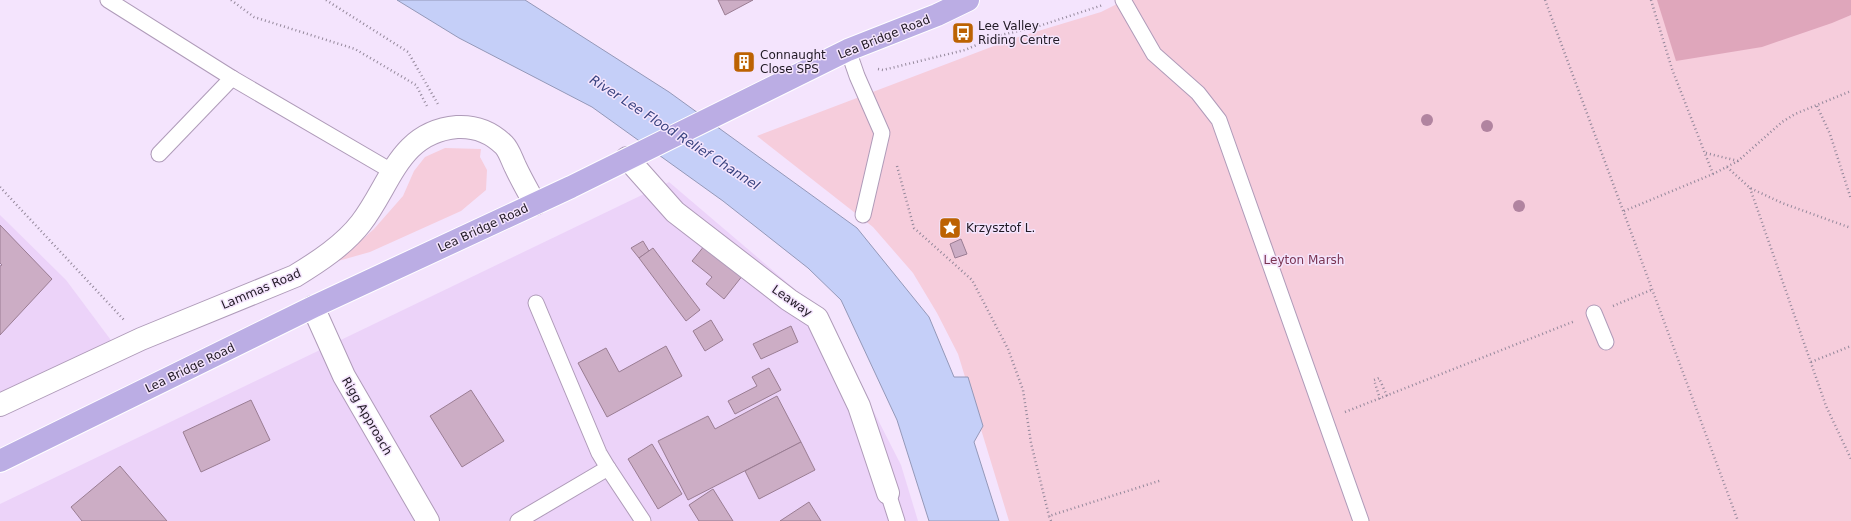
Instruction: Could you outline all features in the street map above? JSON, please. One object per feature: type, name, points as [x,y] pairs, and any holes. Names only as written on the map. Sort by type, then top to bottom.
[{"type":"main road","name":"Lea Bridge Road","points":[[0,461],[313,307],[535,204],[848,50],[937,15],[968,0]]},
{"type":"street","name":"Lammas Road","points":[[0,405],[141,339],[295,276],[318,262],[360,224],[402,156],[413,144],[444,130],[476,128],[491,134],[505,146],[535,204]]},
{"type":"street","name":"Leaway","points":[[636,154],[675,212],[790,300],[817,318],[859,406],[888,493]]},
{"type":"street","name":"Rigg Approach","points":[[313,307],[344,376],[428,521]]},
{"type":"lane","points":[[108,0],[232,78],[393,172]]},
{"type":"lane","points":[[1123,0],[1154,54],[1198,93],[1219,120],[1361,521]]},
{"type":"lane","points":[[848,50],[882,133],[863,215]]},
{"type":"lane","points":[[159,154],[232,78]]},
{"type":"lane","points":[[536,303],[599,453],[643,521]]},
{"type":"lane","points":[[1594,314],[1606,342]]},
{"type":"lane","points":[[518,521],[608,468]]},
{"type":"lane","points":[[888,493],[897,521]]},
{"type":"path","points":[[231,0],[254,17],[355,49],[416,85],[444,130]]},
{"type":"path","points":[[326,0],[408,52],[431,90],[444,130]]},
{"type":"path","points":[[1545,0],[1624,211],[1651,290],[1738,521]]},
{"type":"path","points":[[1651,0],[1672,69],[1713,174]]},
{"type":"path","points":[[877,69],[882,70],[965,50],[997,36],[1036,27],[1085,12],[1108,2]]},
{"type":"path","points":[[1624,211],[1727,167],[1738,161],[1782,122],[1851,92]]},
{"type":"path","points":[[1817,106],[1830,134],[1851,199]]},
{"type":"path","points":[[1705,153],[1738,161]]},
{"type":"path","points":[[895,159],[914,228],[972,280],[1008,349],[1022,390],[1031,443],[1051,521]]},
{"type":"path","points":[[1727,167],[1750,188],[1782,203],[1851,228]]},
{"type":"path","points":[[0,187],[141,339]]},
{"type":"path","points":[[1750,188],[1826,406],[1851,459]]},
{"type":"path","points":[[1324,420],[1594,314],[1651,290]]},
{"type":"path","points":[[1811,362],[1851,346]]},
{"type":"path","points":[[1380,399],[1374,380],[1379,378],[1387,396]]},
{"type":"path","points":[[1049,516],[1162,480]]},
{"type":"shaded area","points":[[1657,0],[1851,0],[1851,15],[1762,47],[1676,61]]},
{"type":"shaded area","points":[[669,182],[824,314],[901,465],[918,521],[0,521],[0,504]]},
{"type":"shaded area","points":[[0,215],[66,280],[116,347],[0,398]]},
{"type":"green space","name":"Leyton Marsh","points":[[1125,0],[1851,0],[1851,521],[1009,521],[958,354],[937,313],[913,273],[873,227],[757,136],[1015,38],[1101,12]]},
{"type":"green space","points":[[445,148],[481,149],[480,157],[487,170],[486,190],[461,211],[370,252],[338,261],[374,229],[403,196],[414,171],[425,157]]},
{"type":"water","name":"River Lee Flood Relief Channel","points":[[397,0],[525,0],[669,92],[857,228],[929,317],[954,377],[968,377],[983,426],[974,442],[999,521],[929,521],[897,420],[841,300],[808,268],[723,201],[592,107],[459,38]]},
{"type":"building","points":[[718,0],[753,0],[725,15]]},
{"type":"building","name":"Connaught Close SPS","points":[[747,55],[751,64],[741,69],[736,59]]},
{"type":"building","points":[[0,225],[52,279],[0,335],[0,266],[2,265],[0,263]]},
{"type":"building","points":[[961,239],[967,254],[955,258],[950,244]]},
{"type":"building","points":[[643,241],[649,251],[639,258],[631,248]]},
{"type":"building","points":[[705,245],[743,275],[724,299],[706,284],[712,277],[692,261]]},
{"type":"building","points":[[653,248],[700,310],[686,321],[639,258]]},
{"type":"building","points":[[711,320],[723,340],[705,351],[693,331]]},
{"type":"building","points":[[791,326],[798,342],[761,359],[753,344]]},
{"type":"building","points":[[666,346],[682,376],[607,417],[578,363],[606,348],[619,372]]},
{"type":"building","points":[[769,368],[781,390],[735,414],[728,401],[757,386],[752,377]]},
{"type":"building","points":[[471,390],[504,441],[462,467],[430,416]]},
{"type":"building","points":[[777,396],[801,442],[688,500],[658,441],[708,416],[715,429]]},
{"type":"building","points":[[251,400],[270,440],[201,472],[183,432]]},
{"type":"building","points":[[801,442],[815,470],[759,499],[745,471]]},
{"type":"building","points":[[652,444],[682,494],[658,509],[628,459]]},
{"type":"building","points":[[120,466],[167,521],[82,521],[71,507]]},
{"type":"building","points":[[713,489],[733,521],[699,521],[689,505]]},
{"type":"building","points":[[809,502],[821,521],[780,521]]},
{"type":"place","name":"Lee Valley Riding Centre","points":[[963,33]]},
{"type":"place","name":"Connaught Close SPS","points":[[744,62]]},
{"type":"place","name":"Krzysztof L.","points":[[950,228]]}]
